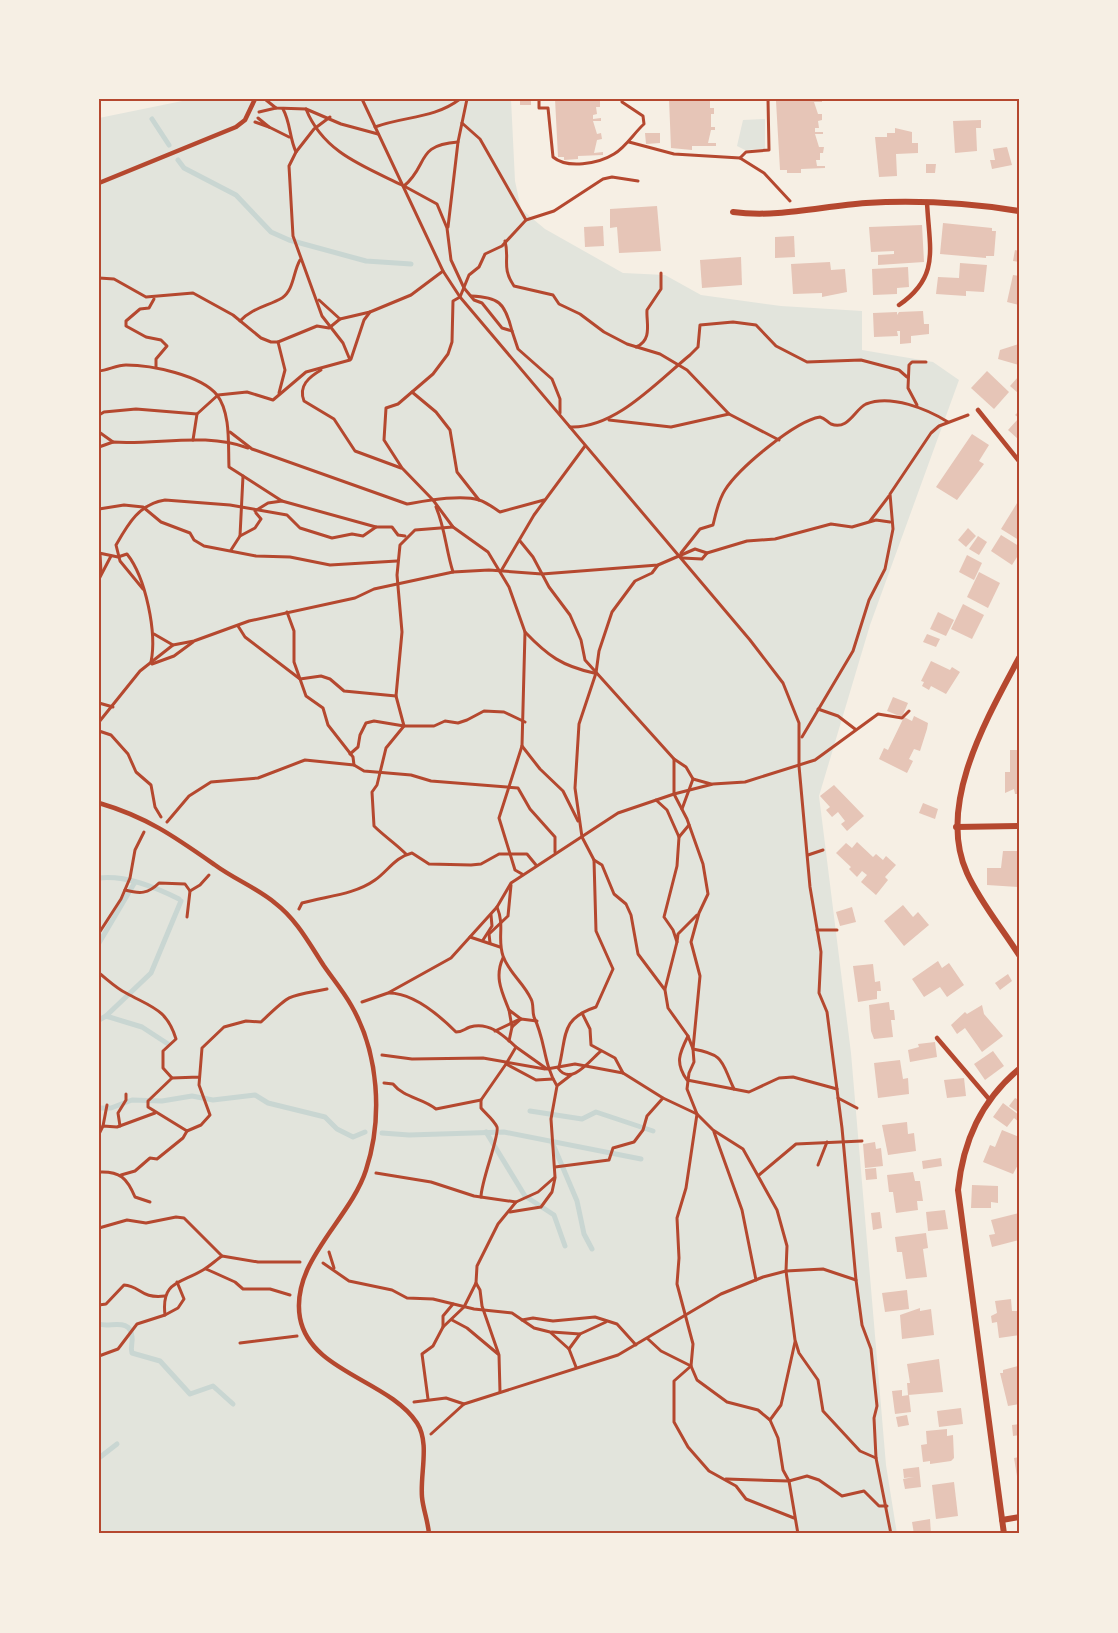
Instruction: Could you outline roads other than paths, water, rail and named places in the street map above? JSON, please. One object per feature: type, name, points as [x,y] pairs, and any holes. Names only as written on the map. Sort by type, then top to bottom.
[{"type":"street","points":[[733,212],[756,215],[867,203],[927,202],[967,203],[1019,211]]},
{"type":"street","points":[[1019,658],[978,743],[960,794],[956,826],[958,844],[967,874],[1019,955]]},
{"type":"street","points":[[956,826],[1019,826]]},
{"type":"street","points":[[1004,1534],[958,1190],[966,1149],[978,1117],[989,1099],[1019,1069]]},
{"type":"street","points":[[1002,1520],[1019,1517]]},
{"type":"lane","points":[[99,183],[236,127],[245,120],[255,99]]},
{"type":"lane","points":[[898,305],[917,289],[929,269],[927,202]]},
{"type":"lane","points":[[978,410],[1019,461]]},
{"type":"lane","points":[[99,803],[162,828],[216,867],[274,902],[302,930],[352,1005],[368,1049],[375,1082],[375,1128],[366,1171],[344,1215],[315,1254],[309,1267],[299,1295],[301,1323],[319,1352],[403,1407],[417,1423],[424,1442],[421,1482],[429,1534]]},
{"type":"lane","points":[[937,1038],[989,1099]]},
{"type":"waterway","points":[[152,119],[169,145]]},
{"type":"waterway","points":[[178,160],[184,168],[236,195],[271,232],[289,240],[366,261],[411,264]]},
{"type":"waterway","points":[[99,878],[130,880],[179,899]]},
{"type":"waterway","points":[[99,943],[135,882]]},
{"type":"waterway","points":[[99,1020],[151,973],[181,901]]},
{"type":"waterway","points":[[106,1016],[142,1027],[168,1044]]},
{"type":"waterway","points":[[99,1108],[111,1108],[132,1100],[162,1101],[192,1096],[213,1100],[255,1095],[268,1103],[325,1117],[337,1129],[353,1137],[365,1132]]},
{"type":"waterway","points":[[530,1111],[582,1119],[596,1112],[653,1131]]},
{"type":"waterway","points":[[486,1132],[525,1196],[554,1215],[565,1246]]},
{"type":"waterway","points":[[382,1133],[409,1135],[504,1132],[641,1159]]},
{"type":"waterway","points":[[552,1142],[577,1201],[584,1234],[592,1249]]},
{"type":"waterway","points":[[99,1324],[119,1324],[128,1327],[132,1337],[132,1353],[160,1361],[190,1394],[213,1386],[233,1404]]},
{"type":"waterway","points":[[99,1458],[117,1444]]}]
